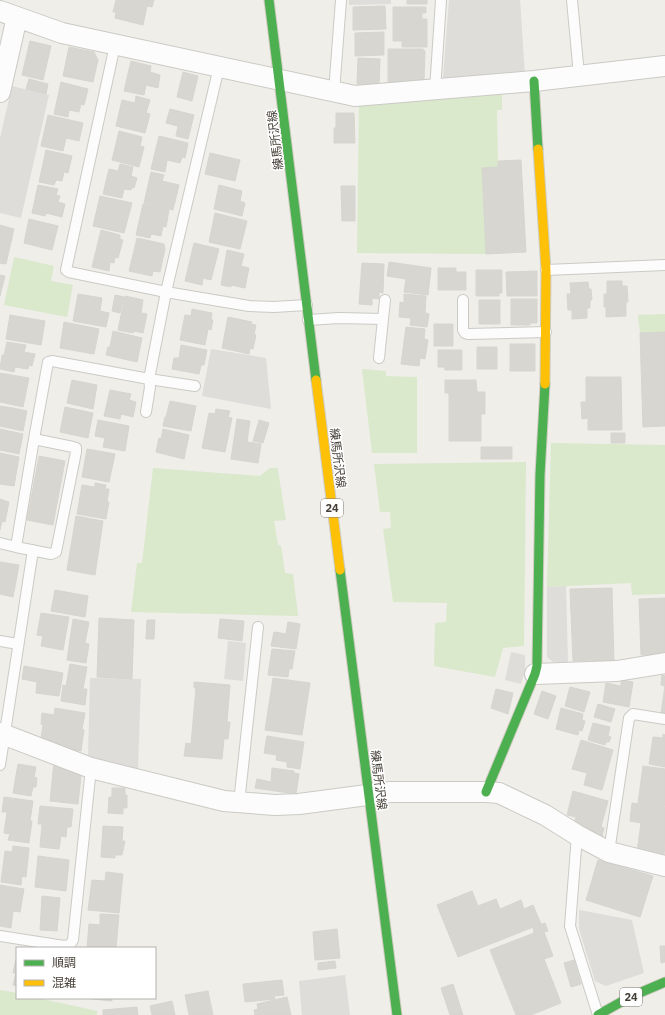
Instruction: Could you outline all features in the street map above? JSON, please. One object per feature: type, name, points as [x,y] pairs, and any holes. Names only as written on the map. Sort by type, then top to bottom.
[{"type":"main road","name":"練馬所沢線","points":[[269,0],[308,320],[397,1015]]},
{"type":"main road","points":[[486,792],[537,666],[540,475],[546,370],[546,270],[534,82]]},
{"type":"main road","name":"24","points":[[598,1015],[635,994],[665,982]]},
{"type":"street","points":[[0,92],[8,14],[62,33],[355,96],[534,82],[579,75],[665,66]]},
{"type":"street","points":[[535,674],[617,671],[665,663]]},
{"type":"street","points":[[2,733],[91,768],[224,801],[239,803],[283,805],[390,792],[499,793],[545,815],[577,835],[609,852],[665,866]]},
{"type":"lane","points":[[334,92],[341,0]]},
{"type":"lane","points":[[435,90],[441,0]]},
{"type":"lane","points":[[572,0],[579,75]]},
{"type":"lane","points":[[115,45],[66,270],[69,272],[166,292],[249,306],[274,307],[307,305]]},
{"type":"lane","points":[[146,412],[150,387],[149,379],[166,292],[219,67]]},
{"type":"lane","points":[[546,270],[665,265]]},
{"type":"lane","points":[[379,358],[385,300]]},
{"type":"lane","points":[[463,300],[463,330],[465,333],[546,332]]},
{"type":"lane","points":[[308,320],[339,318],[383,319]]},
{"type":"lane","points":[[16,547],[48,362],[52,361],[195,386]]},
{"type":"lane","points":[[0,543],[51,554],[57,550],[76,448],[34,439]]},
{"type":"lane","points":[[0,765],[2,733],[33,550]]},
{"type":"lane","points":[[239,803],[258,626]]},
{"type":"lane","points":[[0,642],[18,644]]},
{"type":"lane","points":[[609,852],[629,718],[632,714],[665,719]]},
{"type":"lane","points":[[0,936],[64,946],[70,945],[73,940],[91,768]]},
{"type":"lane","points":[[577,835],[570,926],[598,1015]]},
{"type":"green space","points":[[502,91],[502,110],[497,110],[498,167],[482,168],[486,254],[357,253],[359,103]]},
{"type":"green space","points":[[14,257],[54,266],[51,281],[73,285],[67,317],[4,305]]},
{"type":"green space","points":[[665,314],[665,332],[640,333],[638,315]]},
{"type":"green space","points":[[362,369],[386,371],[386,376],[417,377],[417,453],[372,453]]},
{"type":"green space","points":[[551,443],[665,445],[665,594],[632,595],[631,583],[547,587]]},
{"type":"green space","points":[[526,462],[524,646],[503,648],[495,677],[434,666],[435,623],[446,622],[447,603],[393,602],[383,529],[391,528],[390,512],[380,512],[374,464]]},
{"type":"green space","points":[[153,468],[260,476],[270,468],[277,468],[286,520],[274,521],[278,545],[281,546],[285,573],[293,574],[298,616],[131,612],[137,563],[142,563]]},
{"type":"green space","points":[[0,990],[16,993],[16,999],[43,999],[97,1011],[97,1015],[0,1015]]},
{"type":"shaded area","points":[[349,0],[391,0],[391,4],[349,5]]},
{"type":"shaded area","points":[[449,0],[520,0],[525,76],[448,81],[443,77]]},
{"type":"shaded area","points":[[12,86],[49,95],[21,218],[0,213],[0,138]]},
{"type":"shaded area","points":[[211,349],[266,358],[271,409],[202,396]]},
{"type":"shaded area","points":[[566,586],[568,662],[553,662],[547,657],[547,587]]},
{"type":"shaded area","points":[[228,641],[246,643],[243,681],[224,679]]},
{"type":"shaded area","points":[[511,652],[525,655],[525,671],[521,684],[505,680]]},
{"type":"shaded area","points":[[90,678],[141,679],[138,771],[88,756]]},
{"type":"shaded area","points":[[579,910],[632,920],[644,973],[606,986],[595,981],[579,929]]},
{"type":"shaded area","points":[[345,975],[350,1015],[302,1015],[299,981]]},
{"type":"building","points":[[116,0],[154,0],[152,7],[147,6],[143,25],[115,18],[116,12],[113,12]]},
{"type":"building","points":[[407,0],[427,0],[427,4],[407,4]]},
{"type":"building","points":[[385,6],[386,29],[353,30],[353,7]]},
{"type":"building","points":[[393,7],[426,7],[426,13],[422,13],[422,19],[427,19],[427,47],[402,47],[402,41],[393,41]]},
{"type":"building","points":[[384,32],[384,55],[355,56],[355,33]]},
{"type":"building","points":[[30,41],[51,46],[43,80],[22,75]]},
{"type":"building","points":[[69,47],[94,52],[98,60],[93,82],[63,76]]},
{"type":"building","points":[[388,49],[423,49],[425,51],[424,81],[421,83],[388,83]]},
{"type":"building","points":[[358,58],[380,59],[379,85],[357,84]]},
{"type":"building","points":[[131,61],[151,66],[150,72],[160,75],[158,88],[146,85],[144,95],[124,91]]},
{"type":"building","points":[[183,72],[198,76],[192,101],[177,97]]},
{"type":"building","points":[[29,79],[48,84],[46,94],[26,89]]},
{"type":"building","points":[[61,82],[88,89],[84,105],[81,104],[79,112],[69,110],[68,117],[54,114]]},
{"type":"building","points":[[136,96],[150,100],[146,113],[150,114],[145,133],[116,126],[122,100],[135,103]]},
{"type":"building","points":[[170,109],[194,115],[188,139],[176,136],[178,126],[166,123]]},
{"type":"building","points":[[336,113],[354,113],[355,143],[334,143]]},
{"type":"building","points":[[48,115],[83,123],[79,141],[66,138],[63,151],[41,146]]},
{"type":"building","points":[[119,131],[142,137],[140,146],[144,147],[139,167],[112,160]]},
{"type":"building","points":[[159,136],[188,143],[185,158],[182,157],[180,163],[167,160],[165,172],[151,169]]},
{"type":"building","points":[[46,150],[72,156],[68,173],[64,172],[62,181],[56,180],[54,185],[39,182]]},
{"type":"building","points":[[210,153],[240,160],[235,181],[205,174]]},
{"type":"building","points":[[521,160],[526,252],[486,254],[482,168],[498,167],[498,161]]},
{"type":"building","points":[[120,164],[133,167],[131,176],[137,178],[134,188],[132,187],[131,190],[124,189],[122,198],[103,194],[109,169],[118,171]]},
{"type":"building","points":[[151,172],[164,175],[162,181],[179,185],[173,210],[144,203]]},
{"type":"building","points":[[38,185],[58,189],[56,195],[60,196],[58,202],[65,204],[62,217],[46,213],[45,216],[32,213]]},
{"type":"building","points":[[219,185],[242,191],[240,201],[245,203],[242,216],[214,209]]},
{"type":"building","points":[[341,186],[355,186],[355,221],[342,221]]},
{"type":"building","points":[[100,196],[132,203],[124,233],[93,226]]},
{"type":"building","points":[[143,204],[169,210],[166,227],[163,226],[161,236],[151,234],[150,238],[136,235]]},
{"type":"building","points":[[215,213],[247,221],[240,249],[209,242]]},
{"type":"building","points":[[29,219],[58,226],[52,250],[24,243]]},
{"type":"building","points":[[0,225],[14,229],[6,264],[0,263]]},
{"type":"building","points":[[101,230],[120,235],[120,239],[123,240],[118,258],[115,257],[114,263],[110,262],[109,271],[92,267]]},
{"type":"building","points":[[137,238],[164,244],[165,249],[160,272],[153,271],[152,276],[129,271]]},
{"type":"building","points":[[194,243],[219,249],[211,280],[203,278],[202,285],[185,281]]},
{"type":"building","points":[[227,250],[244,254],[241,266],[249,268],[245,288],[231,285],[231,287],[221,285]]},
{"type":"building","points":[[389,262],[431,268],[428,295],[404,292],[406,279],[387,276]]},
{"type":"building","points":[[362,263],[384,264],[383,293],[379,292],[379,299],[372,298],[372,305],[359,304]]},
{"type":"building","points":[[438,268],[456,268],[456,272],[466,272],[466,290],[438,290]]},
{"type":"building","points":[[476,270],[502,270],[502,293],[499,293],[499,296],[476,296]]},
{"type":"building","points":[[537,271],[537,296],[507,296],[506,272]]},
{"type":"building","points":[[0,275],[5,276],[0,296]]},
{"type":"building","points":[[607,281],[622,281],[622,286],[627,286],[628,302],[626,302],[626,316],[606,317],[604,294],[607,294]]},
{"type":"building","points":[[588,282],[589,289],[591,289],[592,300],[590,300],[590,308],[587,308],[587,318],[572,319],[572,310],[568,310],[567,294],[571,294],[570,283]]},
{"type":"building","points":[[78,294],[102,298],[100,311],[109,313],[106,327],[73,321]]},
{"type":"building","points":[[404,294],[426,296],[425,313],[429,314],[427,327],[410,325],[411,318],[399,317],[400,302],[404,303]]},
{"type":"building","points":[[115,295],[124,297],[120,313],[112,311]]},
{"type":"building","points":[[125,296],[143,300],[141,313],[147,314],[143,333],[118,330]]},
{"type":"building","points":[[511,299],[537,299],[537,323],[530,323],[530,325],[511,325]]},
{"type":"building","points":[[479,300],[500,300],[500,324],[479,324]]},
{"type":"building","points":[[192,309],[212,313],[211,320],[213,320],[211,330],[208,329],[205,345],[180,340],[185,315],[191,316]]},
{"type":"building","points":[[10,315],[45,321],[41,345],[6,339]]},
{"type":"building","points":[[228,317],[252,322],[251,324],[256,325],[254,335],[256,335],[253,349],[250,348],[249,354],[222,348]]},
{"type":"building","points":[[64,322],[99,329],[94,354],[60,348]]},
{"type":"building","points":[[434,324],[453,324],[453,346],[434,346]]},
{"type":"building","points":[[406,327],[425,329],[424,339],[428,340],[425,359],[420,358],[419,366],[401,364]]},
{"type":"building","points":[[113,331],[142,338],[137,362],[106,355],[108,347],[110,347]]},
{"type":"building","points":[[665,332],[665,426],[643,427],[640,333]]},
{"type":"building","points":[[7,342],[26,345],[24,352],[35,354],[32,366],[29,365],[28,369],[15,367],[14,372],[0,369],[2,355],[4,355]]},
{"type":"building","points":[[510,344],[535,344],[535,371],[510,371]]},
{"type":"building","points":[[181,345],[207,350],[204,365],[201,365],[199,374],[172,369],[174,358],[179,358]]},
{"type":"building","points":[[477,347],[497,347],[497,369],[477,369]]},
{"type":"building","points":[[438,350],[462,350],[462,370],[445,370],[444,367],[438,367]]},
{"type":"building","points":[[0,373],[29,378],[23,407],[0,402]]},
{"type":"building","points":[[586,377],[621,377],[622,430],[588,430],[588,418],[582,419],[581,402],[586,402]]},
{"type":"building","points":[[72,380],[97,385],[93,409],[67,403]]},
{"type":"building","points":[[445,380],[476,380],[477,392],[485,392],[485,414],[481,414],[481,441],[449,441],[449,393],[445,393]]},
{"type":"building","points":[[110,390],[131,394],[129,400],[136,402],[133,417],[121,414],[120,419],[104,416]]},
{"type":"building","points":[[170,401],[196,406],[191,431],[163,426]]},
{"type":"building","points":[[0,406],[13,408],[9,428],[0,426]]},
{"type":"building","points":[[65,407],[93,413],[88,438],[60,432]]},
{"type":"building","points":[[13,408],[27,411],[23,431],[9,428]]},
{"type":"building","points":[[216,409],[230,411],[228,417],[232,418],[225,452],[202,448],[209,413],[215,414]]},
{"type":"building","points":[[237,419],[250,421],[247,442],[261,444],[258,463],[231,459]]},
{"type":"building","points":[[98,420],[129,426],[125,451],[103,447],[105,438],[95,436]]},
{"type":"building","points":[[259,420],[269,423],[263,443],[253,441]]},
{"type":"building","points":[[0,429],[23,434],[19,454],[0,450]]},
{"type":"building","points":[[163,429],[189,435],[184,459],[156,452],[159,438],[161,439]]},
{"type":"building","points":[[611,433],[625,433],[625,443],[611,443]]},
{"type":"building","points":[[481,447],[512,447],[512,459],[481,459]]},
{"type":"building","points":[[87,449],[115,454],[109,482],[82,477]]},
{"type":"building","points":[[0,453],[19,457],[14,486],[0,484]]},
{"type":"building","points":[[39,456],[65,461],[53,525],[27,520]]},
{"type":"building","points":[[95,483],[106,485],[105,489],[109,489],[107,502],[109,502],[106,519],[77,514],[82,485],[95,487]]},
{"type":"building","points":[[0,499],[9,502],[5,522],[2,521],[0,530]]},
{"type":"building","points":[[76,516],[103,521],[95,575],[67,570]]},
{"type":"building","points":[[0,562],[19,565],[13,597],[0,594]]},
{"type":"building","points":[[612,588],[614,663],[591,663],[591,660],[573,661],[570,589]]},
{"type":"building","points":[[55,590],[88,596],[85,617],[51,611]]},
{"type":"building","points":[[665,598],[665,654],[641,655],[639,599]]},
{"type":"building","points":[[41,613],[69,617],[63,650],[41,646],[43,636],[37,635]]},
{"type":"building","points":[[99,618],[134,620],[132,679],[97,677]]},
{"type":"building","points":[[73,619],[89,622],[85,643],[89,644],[86,663],[67,660]]},
{"type":"building","points":[[220,619],[244,621],[242,641],[218,638]]},
{"type":"building","points":[[147,620],[155,620],[154,639],[146,639]]},
{"type":"building","points":[[288,622],[300,624],[296,649],[271,646],[274,632],[286,634]]},
{"type":"building","points":[[272,649],[295,651],[292,669],[289,669],[288,677],[268,675]]},
{"type":"building","points":[[70,664],[87,667],[83,689],[87,689],[85,705],[61,701],[63,685],[66,686]]},
{"type":"building","points":[[24,666],[63,673],[59,696],[36,693],[37,682],[22,679]]},
{"type":"building","points":[[662,675],[665,676],[665,686],[661,685]]},
{"type":"building","points":[[273,678],[310,683],[302,735],[265,730]]},
{"type":"building","points":[[621,680],[633,682],[629,707],[603,702],[606,683],[621,686]]},
{"type":"building","points":[[194,682],[230,685],[227,722],[230,722],[228,739],[224,739],[222,759],[184,756],[186,743],[191,744],[196,688],[194,688]]},
{"type":"building","points":[[665,686],[665,714],[661,713]]},
{"type":"building","points":[[570,687],[590,692],[584,712],[565,706]]},
{"type":"building","points":[[496,689],[513,693],[508,714],[491,708]]},
{"type":"building","points":[[542,691],[556,696],[548,719],[534,714]]},
{"type":"building","points":[[598,704],[615,709],[611,722],[594,717]]},
{"type":"building","points":[[55,708],[85,713],[82,729],[84,730],[81,751],[57,747],[58,743],[45,741],[46,739],[41,738],[43,725],[41,724],[42,713],[54,715]]},
{"type":"building","points":[[561,708],[583,714],[582,720],[585,721],[582,731],[579,730],[578,735],[556,729]]},
{"type":"building","points":[[593,723],[610,727],[608,736],[611,737],[609,742],[606,742],[605,745],[588,740]]},
{"type":"building","points":[[663,734],[665,735],[665,767],[649,764],[653,737],[663,738]]},
{"type":"building","points":[[267,736],[304,742],[300,769],[287,767],[287,762],[276,760],[277,755],[264,753]]},
{"type":"building","points":[[581,740],[613,750],[602,790],[584,785],[587,773],[572,769]]},
{"type":"building","points":[[54,762],[81,776],[78,804],[50,801]]},
{"type":"building","points":[[18,764],[36,767],[34,777],[37,778],[36,787],[33,787],[31,796],[13,793]]},
{"type":"building","points":[[643,766],[665,769],[665,806],[638,803]]},
{"type":"building","points":[[272,768],[294,771],[294,773],[299,774],[296,794],[255,788],[257,779],[271,782]]},
{"type":"building","points":[[112,788],[125,788],[125,795],[127,795],[127,808],[123,808],[123,814],[108,813],[109,797],[112,797]]},
{"type":"building","points":[[573,791],[608,801],[601,827],[604,828],[601,840],[584,835],[586,828],[574,824],[576,817],[567,815]]},
{"type":"building","points":[[4,797],[33,801],[29,843],[8,840],[10,834],[4,833],[7,812],[2,812]]},
{"type":"building","points":[[632,803],[665,807],[664,855],[637,852],[641,823],[630,821]]},
{"type":"building","points":[[40,806],[73,809],[71,827],[67,827],[66,837],[61,836],[59,849],[40,847],[42,824],[38,824]]},
{"type":"building","points":[[103,826],[123,827],[122,841],[125,841],[122,855],[115,855],[115,858],[101,857]]},
{"type":"building","points":[[13,846],[29,848],[26,877],[22,876],[21,885],[1,882],[5,851],[12,852]]},
{"type":"building","points":[[38,856],[69,860],[66,891],[35,887]]},
{"type":"building","points":[[598,860],[653,876],[640,917],[586,900]]},
{"type":"building","points":[[106,872],[123,874],[119,913],[88,910],[92,880],[105,881]]},
{"type":"building","points":[[0,885],[24,889],[20,912],[13,911],[11,928],[0,926]]},
{"type":"building","points":[[472,891],[478,906],[496,899],[500,909],[521,900],[524,909],[533,905],[541,924],[458,957],[437,905]]},
{"type":"building","points":[[42,896],[60,898],[57,931],[40,930]]},
{"type":"building","points":[[100,914],[119,915],[116,947],[87,947],[89,924],[100,925]]},
{"type":"building","points":[[545,923],[548,931],[544,932],[553,956],[544,959],[533,927]]},
{"type":"building","points":[[337,929],[340,958],[315,960],[313,932]]},
{"type":"building","points":[[534,933],[561,1003],[531,1015],[516,1015],[490,950]]},
{"type":"building","points":[[660,946],[665,946],[665,962],[661,963]]},
{"type":"building","points":[[16,959],[16,973],[13,973]]},
{"type":"building","points":[[574,960],[581,984],[571,987],[564,963]]},
{"type":"building","points":[[335,961],[336,968],[318,970],[318,963]]},
{"type":"building","points":[[16,973],[16,986],[13,985]]},
{"type":"building","points":[[282,980],[284,995],[274,996],[275,999],[245,1002],[243,984]]},
{"type":"building","points":[[453,984],[463,1015],[450,1015],[441,988]]},
{"type":"building","points":[[208,991],[213,1015],[189,1015],[185,995]]},
{"type":"building","points":[[287,997],[291,1015],[255,1015],[254,1010],[258,1009],[257,1004]]},
{"type":"building","points":[[92,999],[112,999],[112,1001]]},
{"type":"building","points":[[172,1001],[175,1015],[152,1015],[150,1006]]},
{"type":"building","points":[[137,1007],[138,1015],[103,1015],[103,1010]]},
{"type":"traffic: fast","points":[[269,0],[316,380]]},
{"type":"traffic: fast","points":[[534,81],[538,149]]},
{"type":"traffic: fast","points":[[486,792],[537,666],[540,475],[545,384]]},
{"type":"traffic: fast","points":[[340,570],[397,1015]]},
{"type":"traffic: fast","points":[[598,1015],[630,997],[665,982]]},
{"type":"traffic: slow","points":[[538,149],[546,270],[545,384]]},
{"type":"traffic: slow","points":[[316,380],[340,570]]}]
